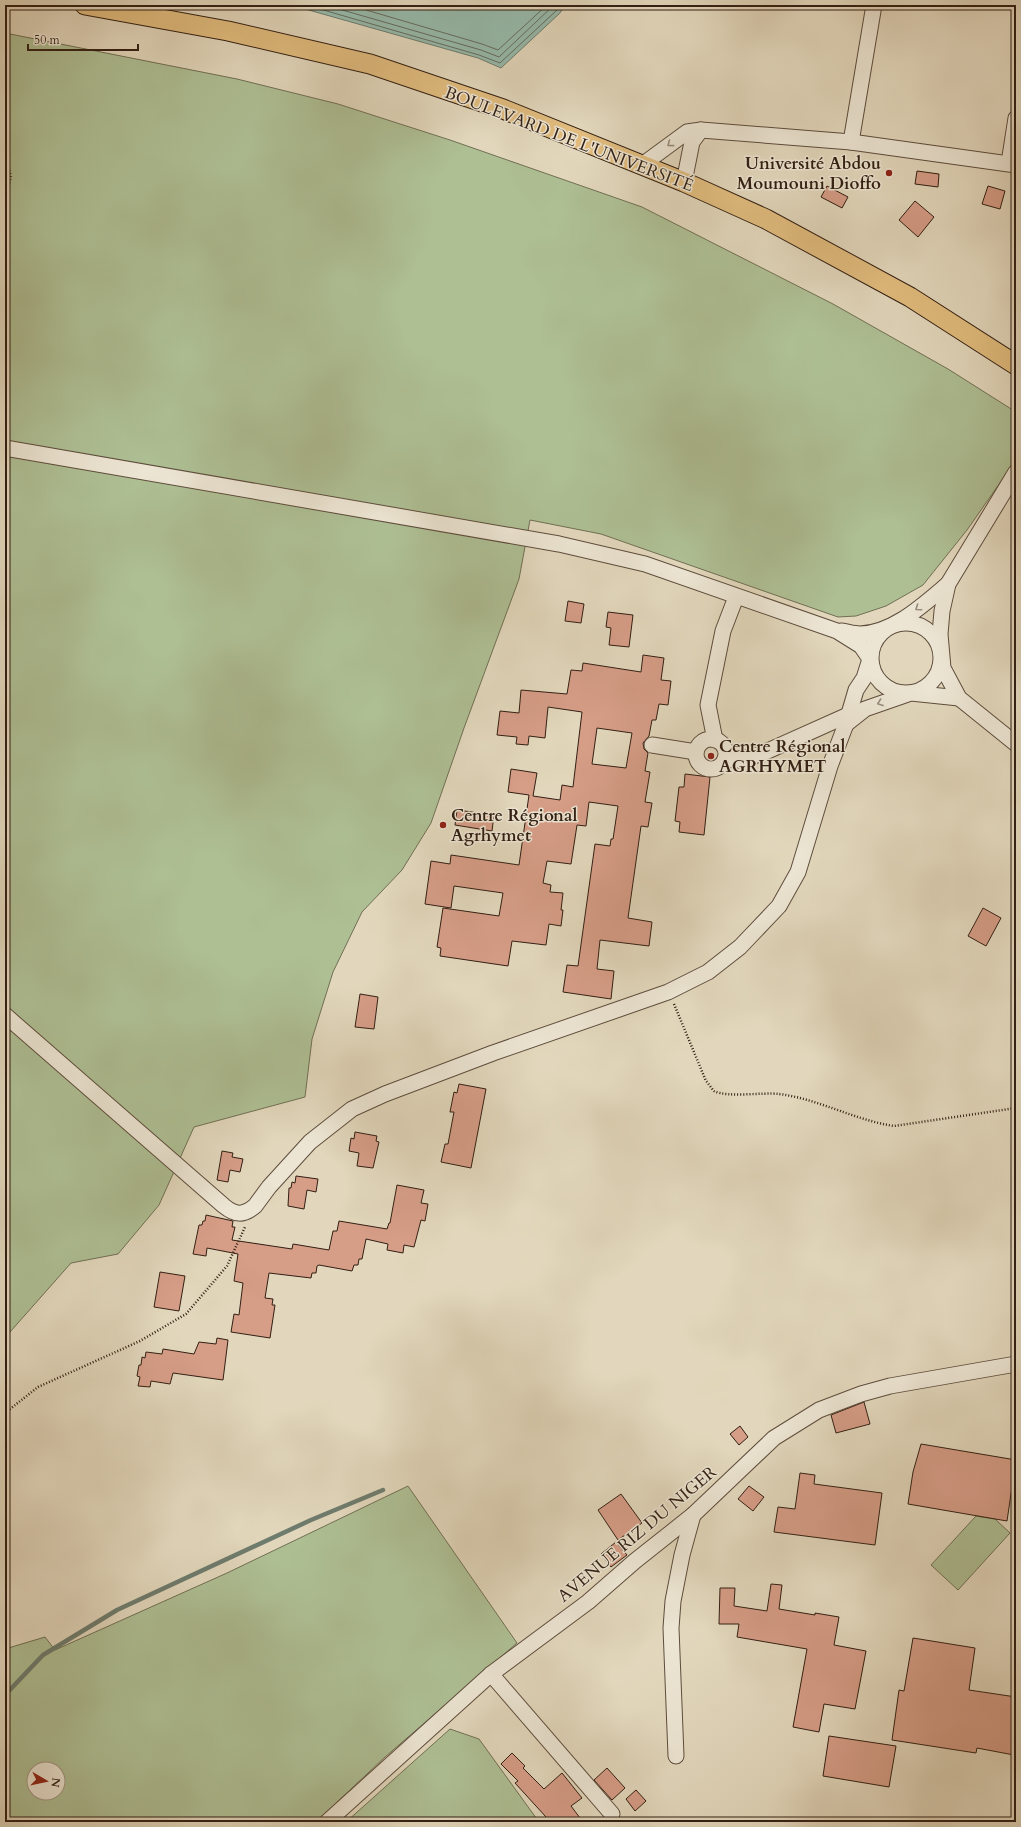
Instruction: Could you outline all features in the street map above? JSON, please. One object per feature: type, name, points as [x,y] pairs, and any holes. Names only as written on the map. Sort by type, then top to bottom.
[{"type":"main road","name":"BOULEVARD DE L'UNIVERSITÉ","points":[[85,5],[228,31],[370,64],[503,109],[684,182],[766,219],[910,297],[1016,366]]},
{"type":"street","points":[[852,142],[874,5]]},
{"type":"street","points":[[642,165],[687,132],[701,130],[852,142],[1012,164],[1016,118]]},
{"type":"street","points":[[684,182],[692,142],[701,130]]},
{"type":"street","points":[[5,448],[559,544],[645,564],[836,631],[860,634],[905,622],[921,626],[934,636],[940,652],[943,668],[959,698],[1016,744]]},
{"type":"street","points":[[725,759],[737,760],[761,754],[847,719],[865,709],[920,690],[934,678],[941,661],[940,621],[948,584],[1016,472]]},
{"type":"street","points":[[5,1015],[224,1206],[232,1212],[240,1214],[249,1211],[255,1206],[286,1167],[310,1142],[352,1109],[385,1094],[493,1053],[668,992],[708,972],[729,956],[754,933],[779,906],[798,872],[830,766],[856,690],[864,678],[870,659],[872,646],[879,635],[888,627],[926,602],[948,584]]},
{"type":"street","points":[[715,740],[708,705],[723,631],[736,597]]},
{"type":"street","points":[[836,631],[861,646],[870,659],[875,675],[883,685],[894,691],[959,698]]},
{"type":"street","points":[[706,740],[715,740],[723,746],[725,759],[716,768],[709,769],[703,767],[698,762],[696,752],[700,744],[706,740]]},
{"type":"street","points":[[652,745],[696,752]]},
{"type":"street","name":"AVENUE RIZ DU NIGER","points":[[327,1822],[491,1674],[588,1602],[635,1561],[693,1515],[774,1438],[820,1410],[842,1401],[890,1386],[1016,1364]]},
{"type":"street","points":[[676,1756],[671,1628],[682,1556],[693,1515]]},
{"type":"street","points":[[491,1674],[612,1814]]},
{"type":"path","points":[[5,156],[11,176],[5,202]]},
{"type":"path","points":[[668,992],[706,1081],[714,1091],[736,1094],[777,1094],[808,1099],[878,1123],[894,1126],[1016,1108]]},
{"type":"path","points":[[5,1413],[38,1387],[140,1342],[186,1314],[227,1266],[244,1230],[249,1211]]},
{"type":"shaded area","points":[[5,33],[237,79],[338,104],[450,140],[642,207],[833,304],[948,369],[1016,412],[1016,460],[967,530],[923,585],[886,606],[856,616],[838,617],[601,534],[530,520],[519,579],[431,823],[402,870],[362,912],[333,972],[312,1039],[305,1097],[194,1127],[159,1205],[118,1254],[71,1263],[10,1332],[5,1345]]},
{"type":"shaded area","points":[[408,1486],[517,1643],[385,1757],[316,1822],[5,1822],[5,1649],[45,1637],[55,1650],[227,1573]]},
{"type":"shaded area","points":[[976,1516],[995,1519],[1010,1533],[958,1590],[931,1565]]},
{"type":"shaded area","points":[[450,1729],[479,1739],[539,1822],[346,1822]]},
{"type":"water","points":[[291,5],[565,5],[560,13],[501,68],[478,58]]},
{"type":"building","points":[[917,171],[939,174],[938,187],[915,184]]},
{"type":"building","points":[[827,186],[848,197],[842,208],[821,197]]},
{"type":"building","points":[[988,186],[1005,191],[1000,209],[982,204]]},
{"type":"building","points":[[915,201],[934,217],[918,237],[899,220]]},
{"type":"building","points":[[568,601],[584,604],[581,623],[565,621]]},
{"type":"building","points":[[608,612],[633,615],[629,647],[609,645],[611,628],[606,627]]},
{"type":"building","points":[[643,655],[664,658],[661,680],[671,681],[668,705],[659,704],[656,720],[652,720],[649,736],[643,743],[644,749],[648,753],[645,771],[650,772],[645,802],[652,803],[648,827],[641,826],[628,918],[652,922],[649,946],[600,940],[597,969],[614,971],[611,999],[563,992],[567,965],[578,966],[595,844],[610,846],[611,839],[613,839],[618,806],[589,802],[586,826],[577,825],[571,864],[547,861],[543,883],[551,885],[550,892],[563,893],[561,910],[563,910],[561,926],[549,924],[546,945],[512,941],[508,966],[440,956],[441,948],[437,947],[443,908],[499,916],[503,893],[454,886],[451,908],[425,904],[431,861],[450,864],[451,855],[519,865],[529,795],[508,792],[511,769],[537,773],[533,796],[560,800],[562,785],[573,787],[582,712],[548,707],[545,738],[529,736],[528,745],[516,744],[517,737],[497,735],[500,711],[519,713],[521,690],[567,694],[571,670],[582,671],[583,663],[641,672]],"holes":[[[597,728],[632,733],[626,768],[592,764]]]},
{"type":"building","points":[[685,774],[710,777],[704,835],[679,832],[680,822],[675,821],[679,787],[684,787]]},
{"type":"building","points":[[457,810],[494,815],[492,831],[455,825]]},
{"type":"building","points":[[983,908],[1001,918],[986,946],[968,936]]},
{"type":"building","points":[[360,994],[378,997],[374,1029],[355,1027]]},
{"type":"building","points":[[459,1084],[486,1089],[471,1168],[441,1162],[445,1144],[448,1144],[454,1112],[450,1112],[454,1092],[457,1093]]},
{"type":"building","points":[[355,1132],[377,1136],[376,1141],[379,1142],[373,1168],[357,1166],[359,1153],[349,1151],[351,1138],[354,1139]]},
{"type":"building","points":[[222,1151],[233,1153],[232,1157],[243,1159],[240,1172],[230,1170],[228,1182],[217,1180]]},
{"type":"building","points":[[296,1176],[318,1179],[316,1192],[307,1190],[304,1209],[288,1206],[289,1188],[291,1188],[292,1182],[295,1183]]},
{"type":"building","points":[[397,1185],[424,1190],[421,1203],[428,1204],[425,1221],[421,1220],[414,1247],[404,1245],[403,1253],[387,1250],[388,1244],[366,1239],[362,1259],[359,1259],[358,1265],[354,1265],[352,1271],[319,1265],[317,1266],[316,1273],[312,1273],[311,1278],[269,1273],[265,1298],[273,1299],[272,1305],[275,1305],[270,1338],[231,1332],[234,1314],[239,1315],[243,1283],[234,1281],[238,1254],[207,1248],[206,1256],[193,1254],[199,1225],[202,1225],[203,1221],[205,1221],[206,1215],[233,1221],[232,1227],[235,1227],[232,1240],[292,1249],[293,1244],[329,1250],[333,1231],[337,1231],[339,1221],[387,1229],[390,1223]]},
{"type":"building","points":[[160,1272],[185,1276],[179,1311],[154,1307]]},
{"type":"building","points":[[217,1338],[228,1340],[223,1380],[173,1373],[170,1384],[151,1381],[150,1387],[138,1386],[140,1377],[137,1376],[139,1365],[141,1365],[142,1357],[145,1358],[146,1352],[162,1354],[163,1349],[194,1354],[199,1342],[216,1344]]},
{"type":"building","points":[[864,1402],[870,1424],[836,1433],[831,1415]]},
{"type":"building","points":[[740,1426],[748,1437],[739,1445],[730,1434]]},
{"type":"building","points":[[921,1444],[1016,1460],[1007,1521],[908,1504],[913,1472]]},
{"type":"building","points":[[800,1473],[815,1475],[814,1484],[882,1493],[875,1545],[774,1532],[778,1507],[795,1509]]},
{"type":"building","points":[[749,1486],[764,1497],[753,1511],[738,1499]]},
{"type":"building","points":[[621,1494],[642,1523],[618,1540],[598,1510]]},
{"type":"building","points":[[616,1542],[627,1555],[611,1567],[601,1554]]},
{"type":"building","points":[[771,1584],[782,1585],[779,1609],[839,1617],[834,1645],[866,1651],[855,1709],[824,1704],[819,1732],[793,1727],[807,1649],[737,1637],[739,1624],[719,1624],[720,1588],[735,1588],[734,1606],[767,1611]]},
{"type":"building","points":[[913,1638],[975,1648],[969,1690],[1016,1697],[1016,1742],[1014,1755],[977,1748],[976,1753],[892,1740],[899,1690],[904,1691]]},
{"type":"building","points":[[829,1736],[896,1746],[889,1787],[823,1776]]},
{"type":"building","points":[[512,1753],[525,1766],[523,1768],[544,1789],[562,1773],[582,1798],[571,1806],[583,1822],[551,1822],[515,1783],[518,1781],[501,1764]]},
{"type":"building","points":[[607,1768],[625,1788],[612,1800],[594,1780]]},
{"type":"building","points":[[636,1790],[646,1801],[635,1811],[626,1799]]},
{"type":"waterway","points":[[5,1695],[43,1655],[117,1610],[311,1520],[383,1490]]},
{"type":"place","name":"Université Abdou Moumouni Dioffo","points":[[889,173]]},
{"type":"place","name":"Centre Régional AGRHYMET","points":[[711,756]]},
{"type":"place","name":"Centre Régional Agrhymet","points":[[443,825]]}]
